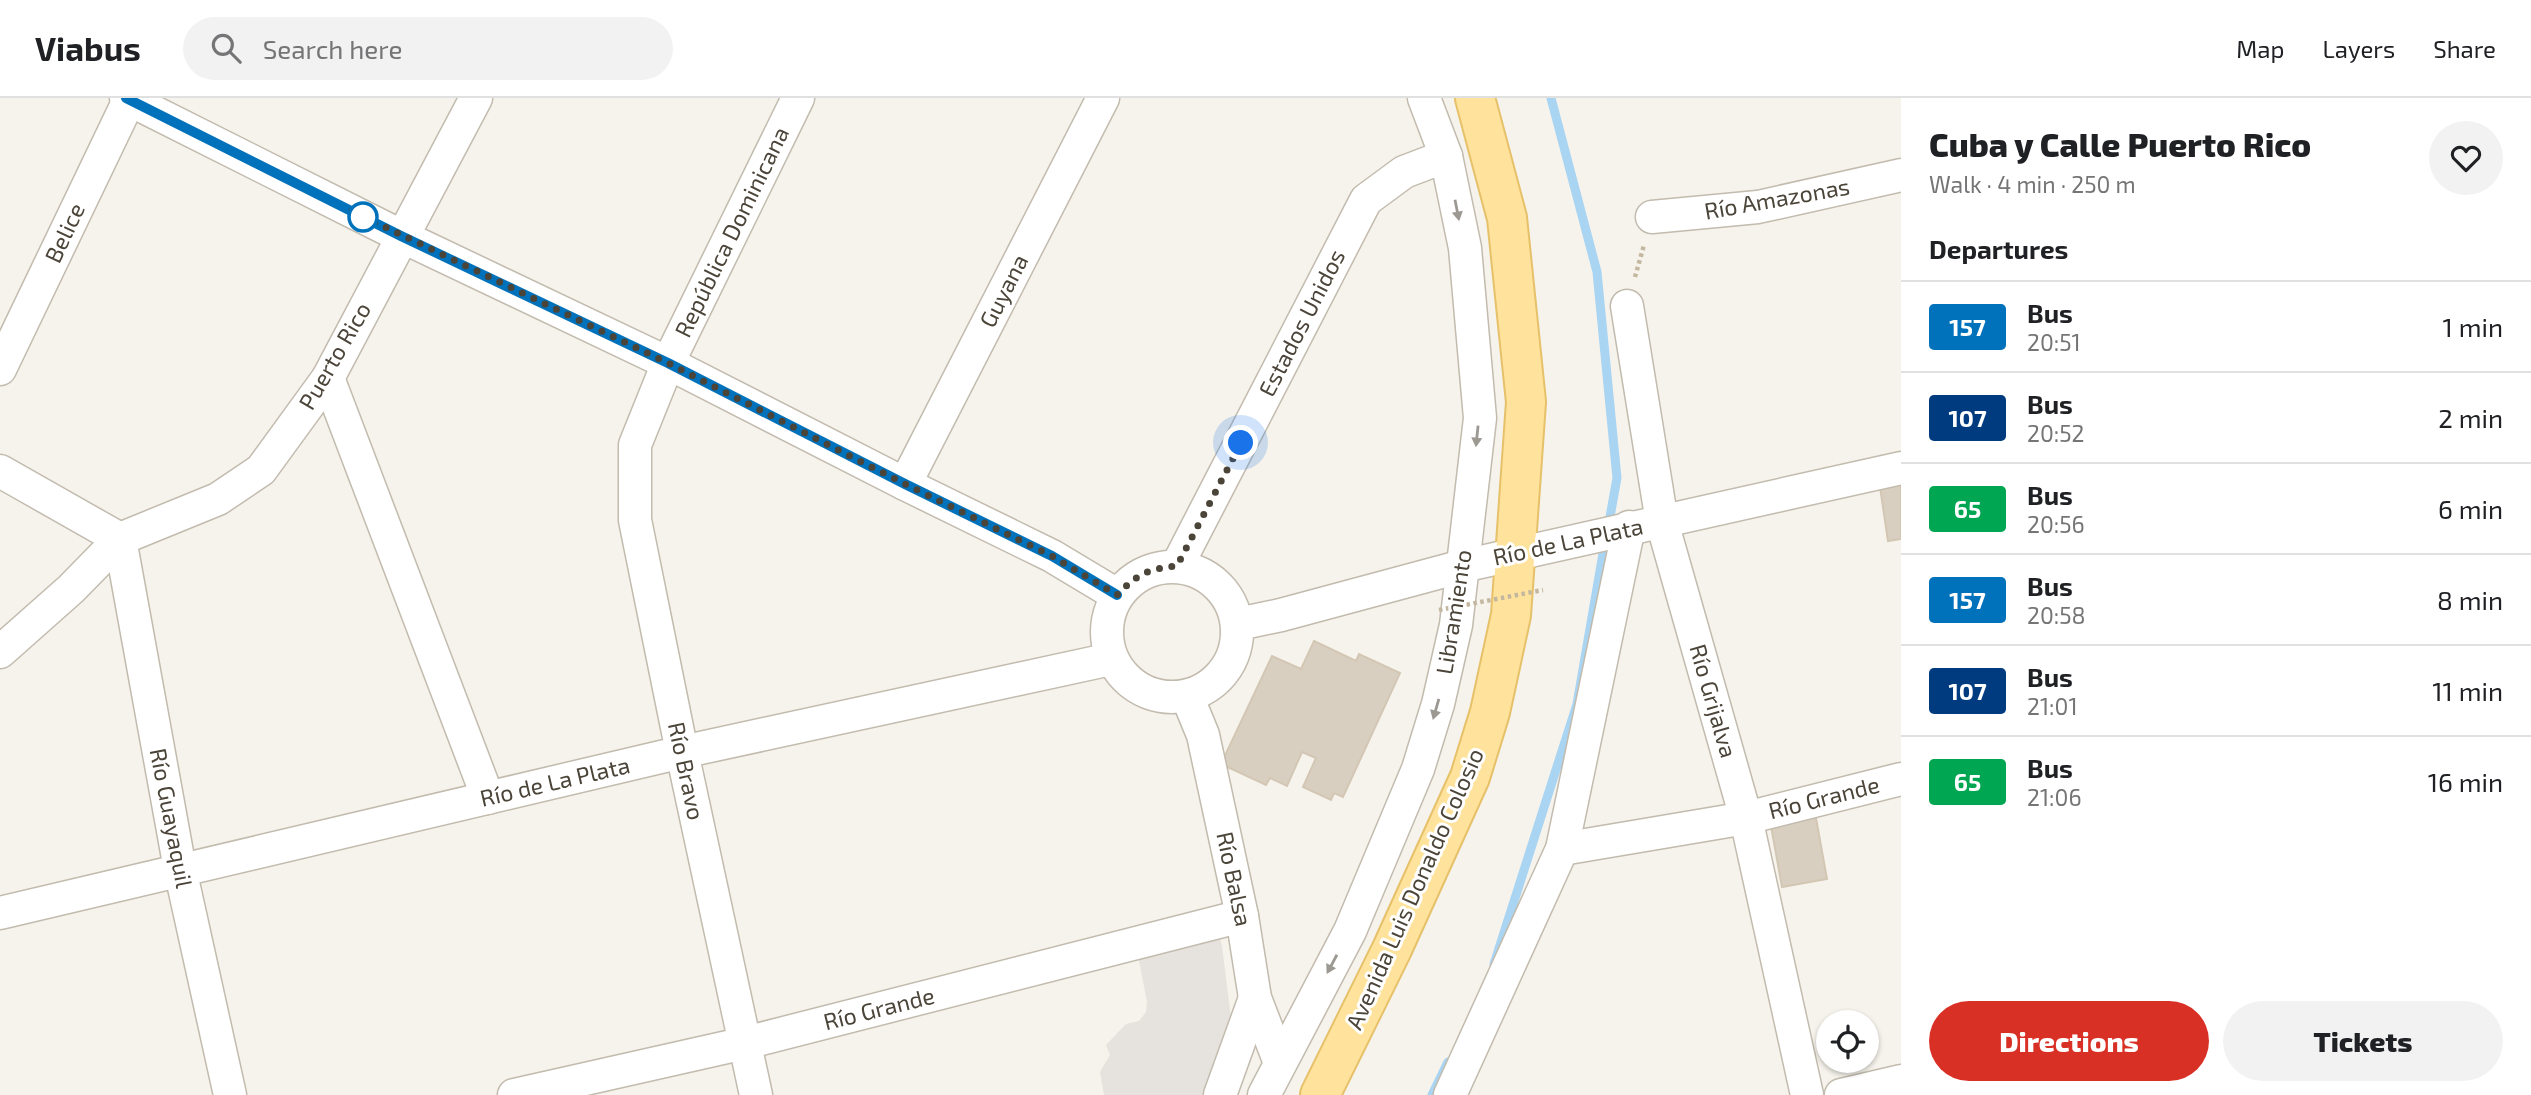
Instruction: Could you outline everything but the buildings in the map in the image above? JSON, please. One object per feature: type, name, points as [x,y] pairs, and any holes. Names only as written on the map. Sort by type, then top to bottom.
[{"type":"main road","name":"Avenida Luis Donaldo Colosio","points":[[1320,1095],[1392,949],[1470,777],[1490,712],[1511,615],[1526,402],[1507,218],[1475,98]]},
{"type":"street","points":[[128,98],[401,236],[668,363],[1052,556],[1117,595]]},
{"type":"street","name":"Belice","points":[[0,369],[128,98]]},
{"type":"street","name":"Puerto Rico","points":[[120,538],[218,499],[261,470],[328,378],[475,98]]},
{"type":"street","name":"República Dominicana","points":[[635,445],[668,363],[798,98]]},
{"type":"street","name":"Guyana","points":[[905,484],[1103,98]]},
{"type":"street","name":"Libramiento","points":[[1264,1095],[1350,931],[1418,769],[1438,704],[1456,625],[1479,418],[1465,248],[1446,156],[1424,98]]},
{"type":"street","name":"Estados Unidos","points":[[1177,566],[1366,200],[1404,172],[1446,156]]},
{"type":"street","name":"Río Amazonas","points":[[1652,217],[1758,207],[1901,175]]},
{"type":"street","name":"Río Grijalva","points":[[1627,306],[1662,522],[1746,818],[1807,1095]]},
{"type":"street","points":[[328,378],[488,798]]},
{"type":"street","name":"Río Bravo","points":[[635,445],[635,520],[756,1095]]},
{"type":"street","name":"Río de La Plata","points":[[1238,624],[1517,553],[1901,468]]},
{"type":"street","points":[[0,471],[120,538],[71,589],[0,652]]},
{"type":"street","points":[[1450,1095],[1562,849],[1624,528]]},
{"type":"street","name":"Río Guayaquil","points":[[120,538],[180,869],[230,1095]]},
{"type":"street","points":[[1177,566],[1206,575],[1227,596],[1238,624],[1238,643],[1231,662],[1220,677],[1205,690],[1186,696],[1164,698],[1143,691],[1124,678],[1111,659],[1106,638],[1108,615],[1117,595],[1133,578],[1154,568],[1177,566]]},
{"type":"street","name":"Río de La Plata","points":[[0,913],[682,752],[1111,659]]},
{"type":"street","name":"Río Balsa","points":[[1186,696],[1203,735],[1242,916],[1255,998],[1280,1063]]},
{"type":"street","name":"Río Grande","points":[[1562,849],[1746,818],[1901,779]]},
{"type":"street","name":"Río Grande","points":[[514,1095],[745,1043],[1242,916]]},
{"type":"street","points":[[1350,931],[1392,949]]},
{"type":"street","points":[[1220,1095],[1255,998]]},
{"type":"street","points":[[1841,1095],[1901,1081]]},
{"type":"path","points":[[1627,306],[1652,217]]},
{"type":"path","points":[[1439,610],[1543,590]]},
{"type":"shaded area","points":[[1216,925],[1222,946],[1235,1050],[1218,1095],[1104,1095],[1100,1072],[1110,1055],[1106,1045],[1126,1024],[1139,1021],[1146,1012],[1147,1002],[1136,945]]},
{"type":"waterway","points":[[1551,98],[1597,272],[1617,478],[1608,528]]},
{"type":"waterway","points":[[1494,964],[1577,704],[1605,542]]},
{"type":"waterway","points":[[1432,1095],[1448,1062]]},
{"type":"bus line","name":"157","points":[[126,98],[401,236],[668,363],[1052,556],[1117,595]]},
{"type":"route","points":[[363,217],[352,211],[668,363],[1052,556],[1117,595],[1133,578],[1154,568],[1177,566],[1241,443]]}]
